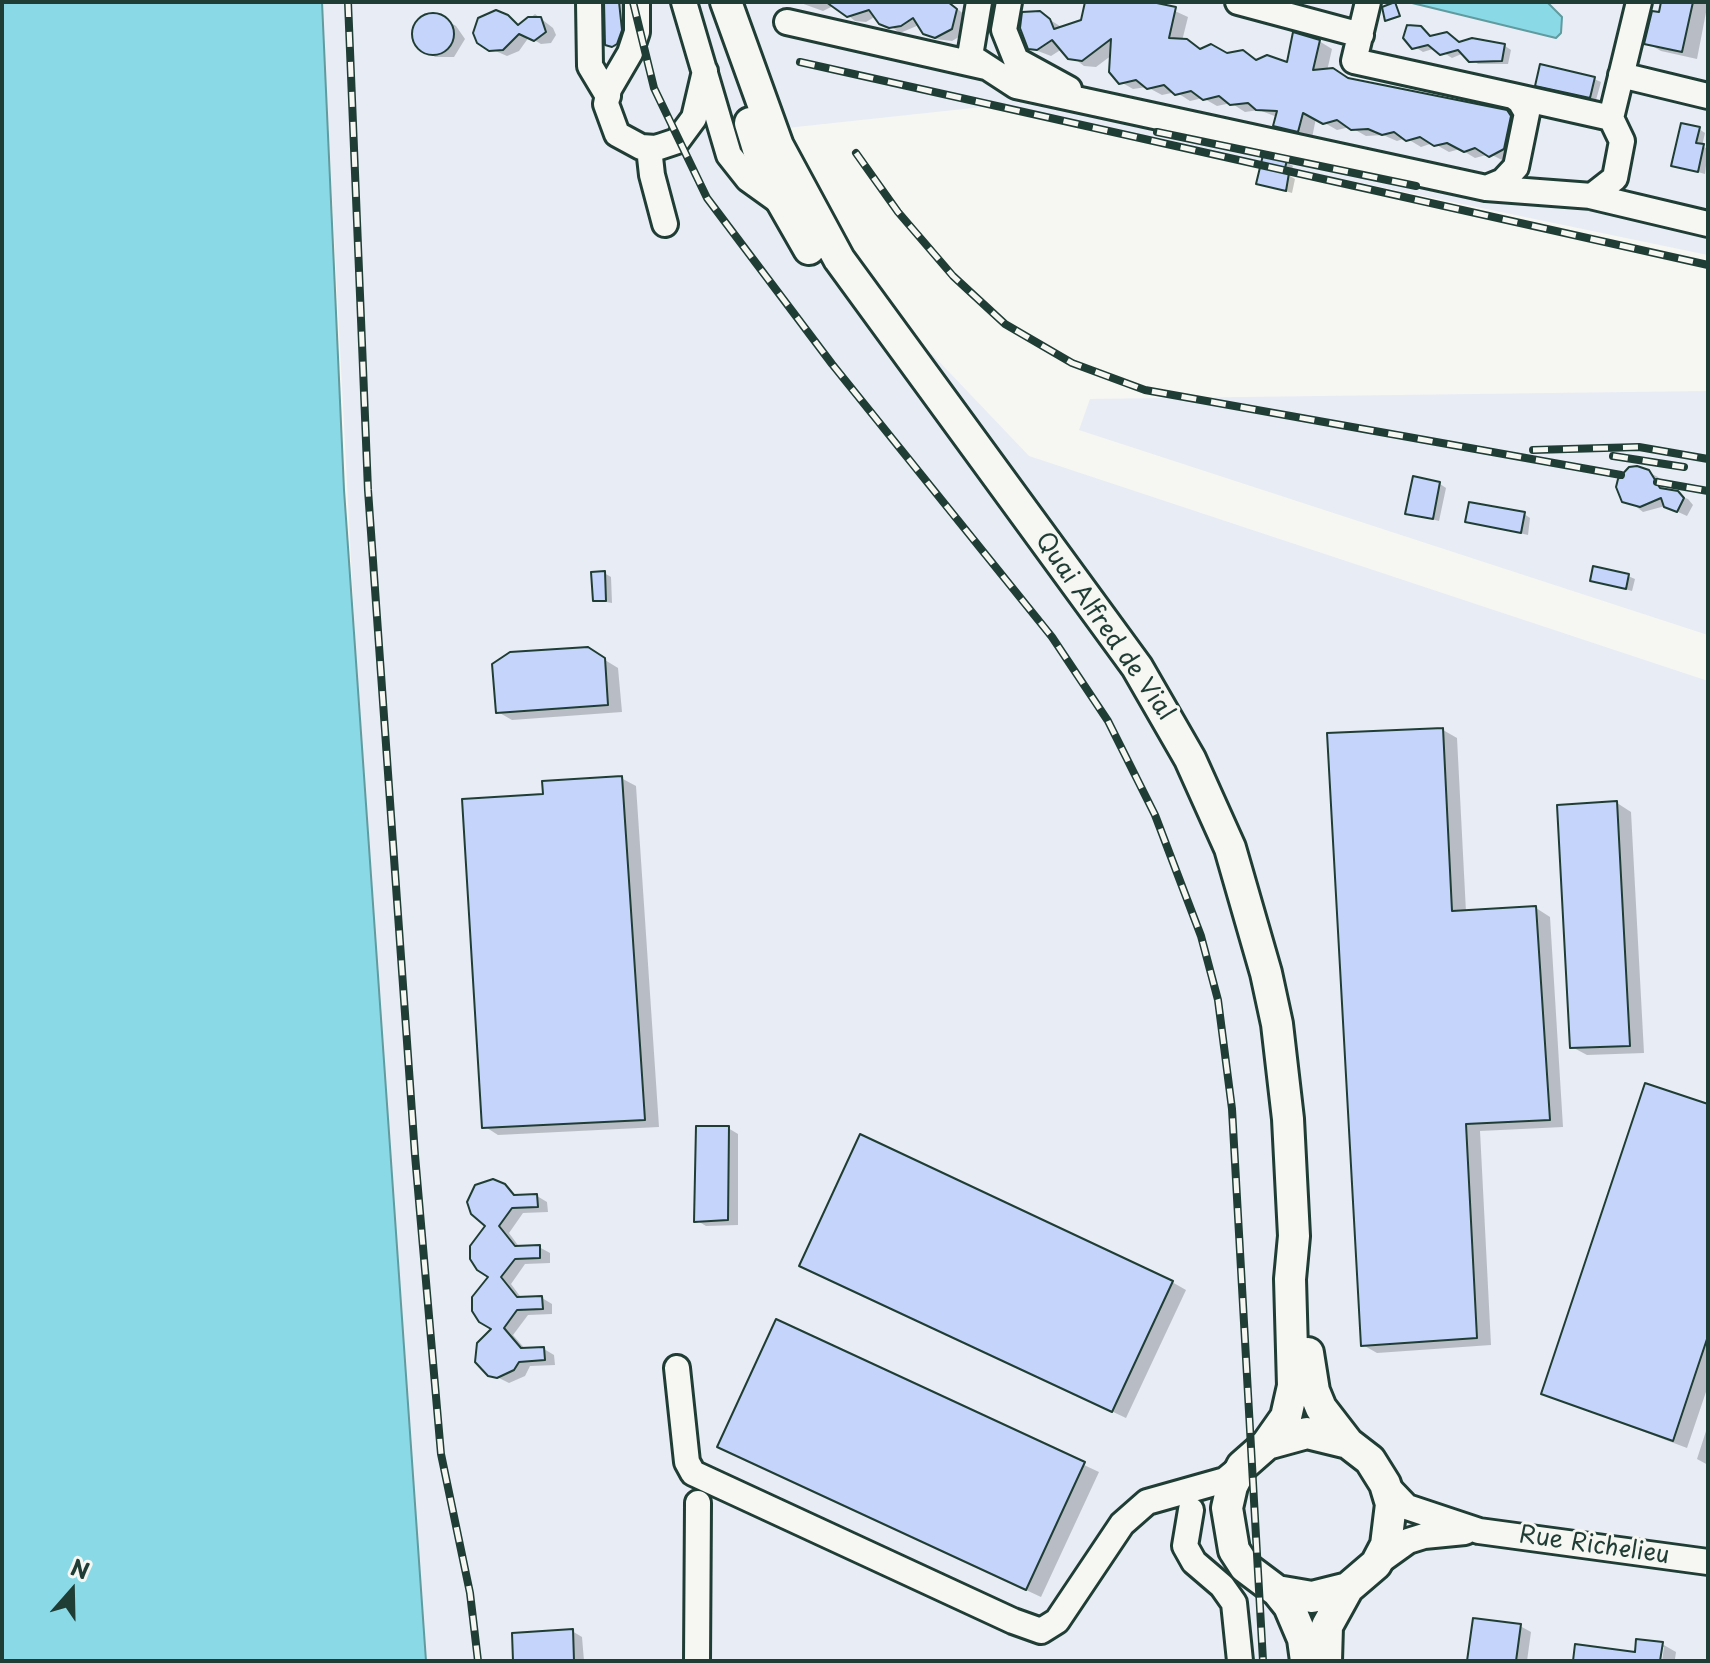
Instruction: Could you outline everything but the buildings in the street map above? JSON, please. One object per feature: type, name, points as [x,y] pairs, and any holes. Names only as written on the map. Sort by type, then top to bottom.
[{"type":"main road","name":"Quai Alfred de Vial","points":[[724,2],[778,146],[839,259],[1137,667],[1190,759],[1230,848],[1257,935],[1277,1024],[1288,1119],[1294,1236],[1290,1279],[1292,1396],[1286,1417],[1267,1444]]},
{"type":"main road","name":"Quai Alfred de Vial","points":[[724,2],[757,149],[782,203],[871,341],[976,463],[1005,488]]},
{"type":"main road","name":"Quai Alfred de Vial","points":[[1294,1236],[1303,1279],[1314,1391],[1321,1408],[1348,1443]]},
{"type":"main road","points":[[1306,1661],[1298,1624],[1277,1591],[1245,1567],[1228,1531],[1227,1508],[1232,1486],[1242,1466],[1267,1444],[1307,1433],[1348,1443],[1370,1460],[1385,1484],[1391,1504],[1391,1525],[1376,1564],[1348,1588],[1327,1626],[1326,1661]]},
{"type":"main road","points":[[1277,1591],[1312,1597],[1348,1588]]},
{"type":"street","points":[[637,2],[637,32],[608,96],[609,120],[617,134],[626,142],[649,148],[670,144],[688,130],[705,71]]},
{"type":"street","points":[[684,2],[729,155],[748,179],[782,203]]},
{"type":"street","points":[[740,2],[744,50]]},
{"type":"street","points":[[979,2],[970,56],[1016,86],[1486,188],[1590,196],[1708,224]]},
{"type":"street","points":[[1009,2],[1004,30],[1016,60],[1093,102]]},
{"type":"street","points":[[1238,2],[1361,35]]},
{"type":"street","points":[[1368,2],[1354,61],[1611,118]]},
{"type":"street","points":[[1590,196],[1615,178],[1622,141],[1611,118],[1639,2]]},
{"type":"street","points":[[587,5],[590,66],[608,96]]},
{"type":"street","points":[[787,22],[988,68]]},
{"type":"street","points":[[1621,75],[1708,96]]},
{"type":"street","points":[[1486,188],[1503,181],[1516,167],[1527,113],[1513,96]]},
{"type":"street","points":[[649,148],[656,195],[665,224]]},
{"type":"street","points":[[677,1368],[687,1462],[693,1473],[1041,1631],[1057,1621],[1122,1524],[1147,1502],[1225,1480],[1242,1466]]},
{"type":"street","name":"Rue Richelieu","points":[[1385,1484],[1398,1499],[1418,1512],[1479,1531],[1708,1562]]},
{"type":"street","points":[[1159,1498],[1191,1510],[1228,1531]]},
{"type":"street","points":[[697,1661],[698,1503]]},
{"type":"street","points":[[1191,1510],[1185,1546],[1194,1562],[1222,1586],[1234,1603],[1240,1661]]},
{"type":"street","name":"Rue Richelieu","points":[[1376,1564],[1408,1541],[1424,1536],[1479,1531]]},
{"type":"shaded area","points":[[322,2],[1708,2],[1708,255],[991,106],[777,129],[728,140],[1029,456],[1708,681],[1708,1661],[426,1661],[356,655]]},
{"type":"shaded area","points":[[1708,391],[1708,635],[1079,430],[1090,399]]},
{"type":"water","points":[[2,2],[322,2],[344,490],[426,1661],[2,1661]]},
{"type":"water","points":[[1408,2],[1547,2],[1562,17],[1561,33],[1556,38]]},
{"type":"railway","points":[[348,2],[368,490],[415,1155],[441,1454],[470,1593],[478,1661]]},
{"type":"railway","points":[[633,2],[654,88],[707,198],[832,364],[1052,637],[1108,721],[1155,815],[1201,936],[1218,1000],[1232,1109],[1263,1661]]},
{"type":"railway","points":[[800,62],[1708,265]]},
{"type":"railway","points":[[1157,132],[1416,186]]},
{"type":"railway","points":[[856,153],[898,212],[953,276],[1005,324],[1072,363],[1145,390],[1621,475]]},
{"type":"railway","points":[[1533,450],[1639,447],[1708,459]]},
{"type":"railway","points":[[1613,456],[1684,467]]},
{"type":"railway","points":[[1657,482],[1708,491]]}]
